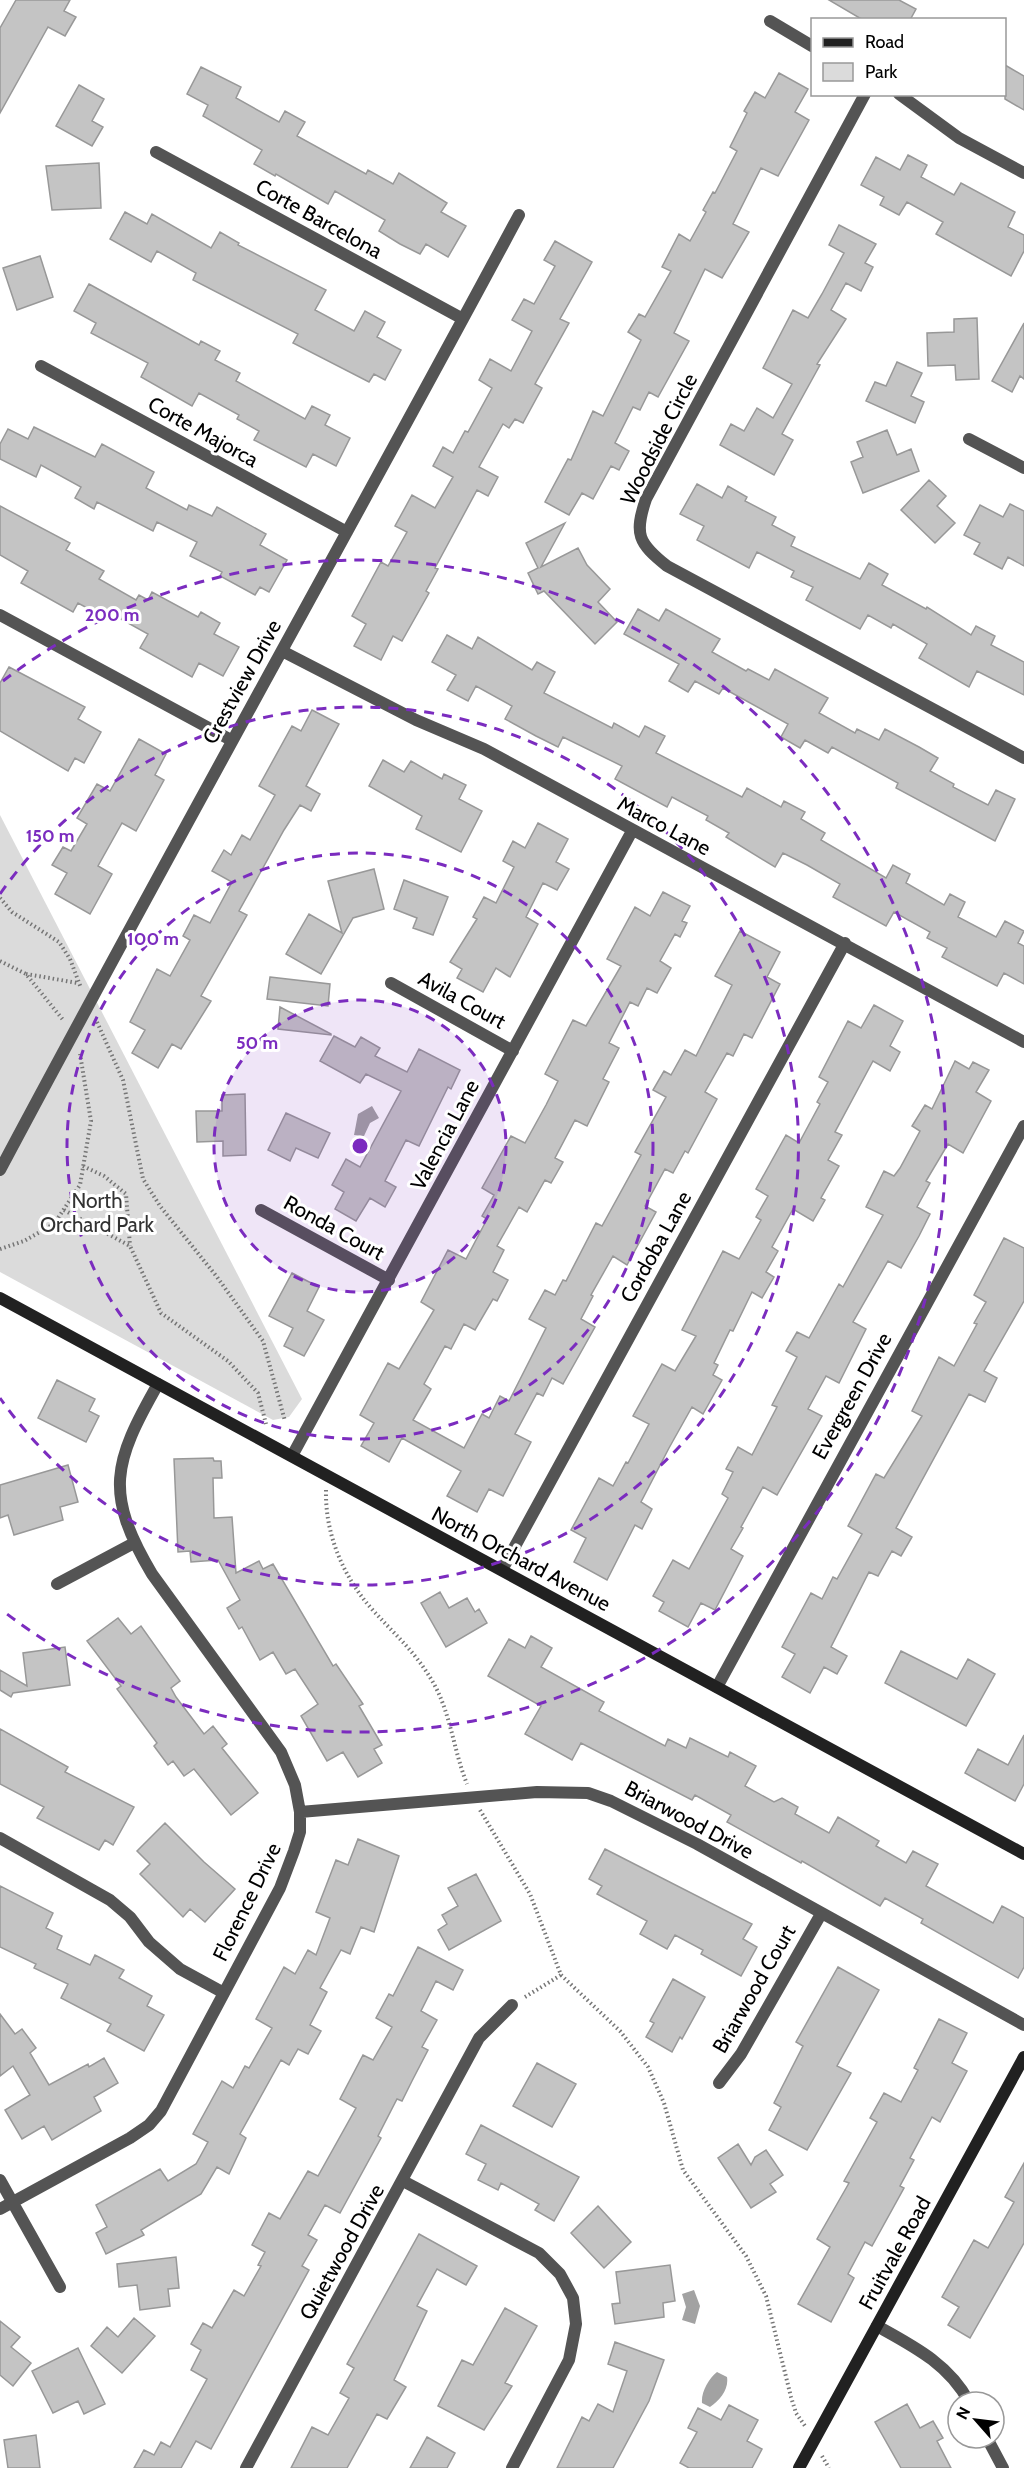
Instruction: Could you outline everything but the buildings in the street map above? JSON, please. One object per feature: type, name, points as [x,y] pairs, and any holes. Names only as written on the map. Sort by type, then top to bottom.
[{"type":"street","points":[[770,21],[811,45]]},
{"type":"street","name":"Woodside Circle","points":[[864,96],[646,499],[639,521],[640,538],[649,552],[667,566],[1024,758]]},
{"type":"street","points":[[902,96],[959,138],[1024,173]]},
{"type":"street","name":"Corte Barcelona","points":[[156,152],[464,319]]},
{"type":"street","name":"Crestview Drive","points":[[0,1170],[88,1003],[519,215]]},
{"type":"street","name":"Corte Majorca","points":[[41,366],[347,532]]},
{"type":"street","points":[[969,439],[1024,468]]},
{"type":"street","points":[[0,615],[231,740]]},
{"type":"street","name":"Marco Lane","points":[[282,651],[416,720],[484,749],[1024,1042]]},
{"type":"street","name":"Valencia Lane","points":[[292,1456],[632,831]]},
{"type":"street","name":"Cordoba Lane","points":[[502,1570],[845,943]]},
{"type":"street","name":"Avila Court","points":[[392,983],[513,1051]]},
{"type":"street","name":"Evergreen Drive","points":[[717,1687],[1024,1126]]},
{"type":"street","name":"Ronda Court","points":[[261,1210],[389,1280]]},
{"type":"street","name":"North Orchard Avenue","points":[[0,1298],[1024,1854]]},
{"type":"street","name":"Florence Drive","points":[[0,2209],[149,2125],[161,2111],[280,1888],[297,1842],[300,1812],[295,1785],[281,1752],[152,1574],[134,1543],[122,1508],[119,1482],[122,1455],[158,1384]]},
{"type":"street","points":[[57,1584],[134,1543]]},
{"type":"street","name":"Briarwood Drive","points":[[300,1812],[564,1791],[588,1793],[611,1801],[697,1844],[1024,2025]]},
{"type":"street","points":[[0,1838],[110,1900],[130,1917],[149,1942],[180,1970],[224,1993]]},
{"type":"street","name":"Briarwood Court","points":[[719,2083],[741,2054],[821,1914]]},
{"type":"street","points":[[403,2181],[479,2038],[512,2005]]},
{"type":"street","name":"Fruitvale Road","points":[[799,2468],[1024,2057]]},
{"type":"street","points":[[0,2180],[60,2287]]},
{"type":"street","name":"Quietwood Drive","points":[[246,2468],[403,2181],[539,2253],[560,2274],[573,2298],[576,2325],[568,2360],[512,2468]]},
{"type":"street","points":[[877,2326],[923,2351],[947,2372],[960,2390]]},
{"type":"street","points":[[993,2450],[1003,2468]]},
{"type":"path","points":[[0,898],[12,912],[59,942],[70,959],[78,983],[123,1080],[143,1179],[159,1206],[217,1277],[263,1341],[285,1420]]},
{"type":"path","points":[[0,961],[26,974],[78,983]]},
{"type":"path","points":[[0,1249],[24,1241],[54,1224],[64,1210],[80,1185],[91,1121],[83,1068],[73,1031],[26,974]]},
{"type":"path","points":[[83,1166],[104,1176],[126,1194],[130,1246],[160,1313],[228,1361],[258,1393],[271,1444]]},
{"type":"path","points":[[64,1210],[130,1246]]},
{"type":"path","points":[[326,1475],[325,1514],[336,1552],[369,1606],[410,1648],[436,1688],[466,1782],[530,1894],[561,1975],[620,2031],[648,2067],[664,2103],[683,2170],[740,2247],[766,2295],[796,2413],[829,2468]]},
{"type":"path","points":[[512,2005],[561,1975]]},
{"type":"green space","name":"North Orchard Park","points":[[0,815],[302,1399],[289,1417],[273,1420],[0,1272]]},
{"type":"shaded area","points":[[372,1106],[379,1118],[370,1123],[364,1136],[354,1135],[358,1114]]},
{"type":"shaded area","points":[[694,2290],[700,2306],[695,2324],[682,2320],[686,2307],[682,2294]]},
{"type":"shaded area","points":[[717,2372],[727,2377],[727,2386],[720,2398],[710,2407],[702,2403],[703,2394],[708,2382]]}]
